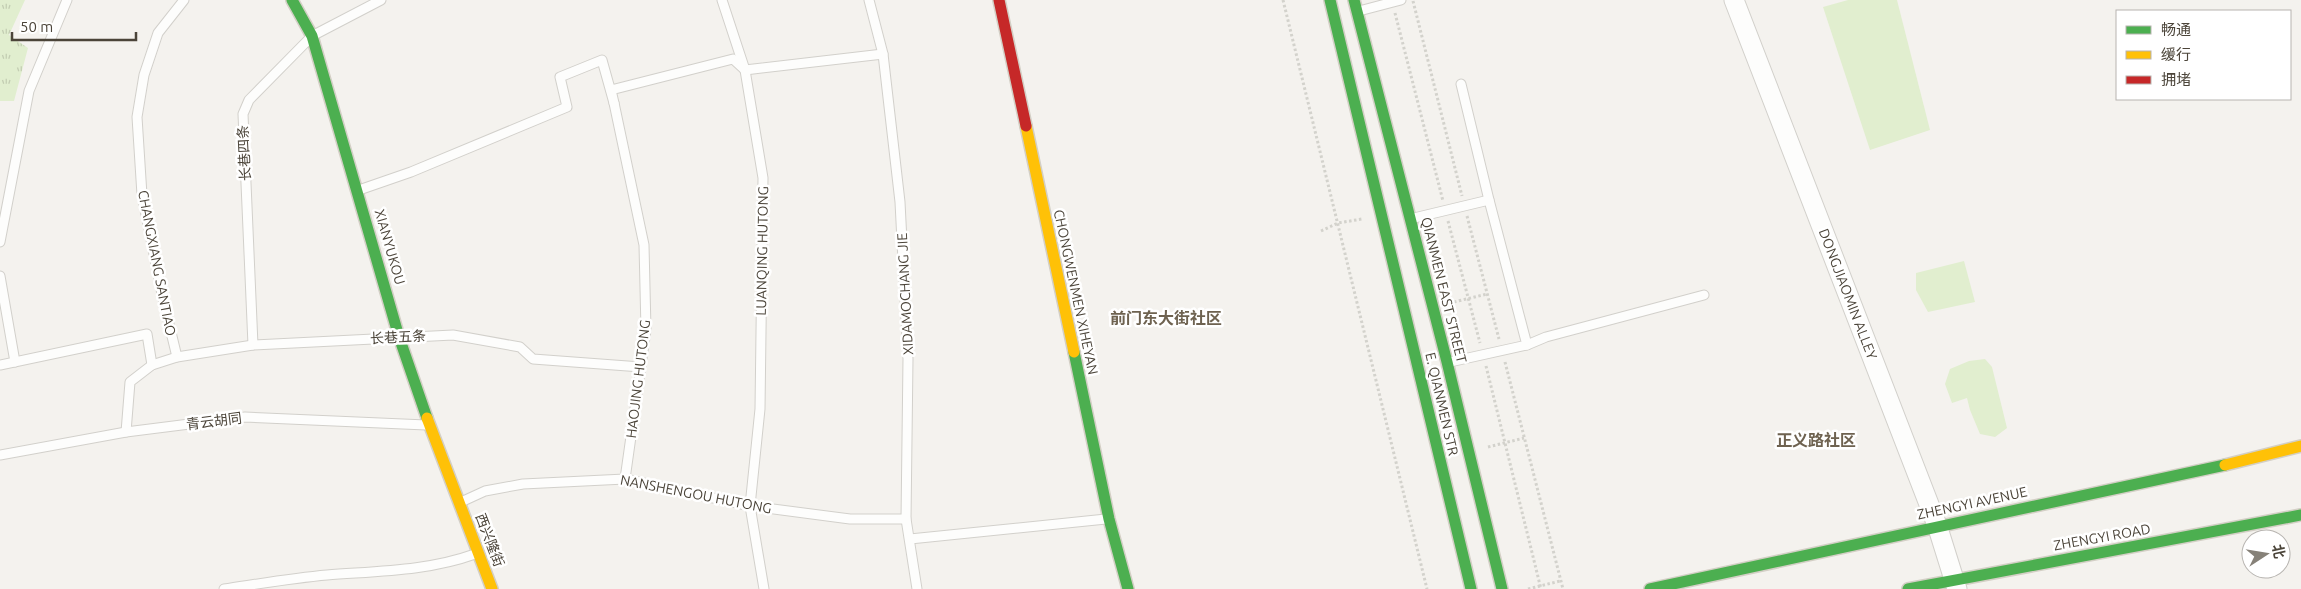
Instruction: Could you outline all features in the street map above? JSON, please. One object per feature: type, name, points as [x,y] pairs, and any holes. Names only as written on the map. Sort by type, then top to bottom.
[{"type":"street","name":"XIANYUKOU","points":[[292,0],[312,36],[399,337],[459,502]]},
{"type":"street","name":"CHONGWENMEN XIHEYAN","points":[[999,0],[1109,519],[1128,589]]},
{"type":"street","name":"QIANMEN EAST STREET","points":[[1330,0],[1397,222],[1447,362],[1502,589]]},
{"type":"street","name":"DONGJIAOMIN ALLEY","points":[[1734,0],[1937,525],[1956,584]]},
{"type":"street","name":"QIANMEN EAST STREET","points":[[1355,6],[1397,222]]},
{"type":"street","name":"E. QIANMEN STR","points":[[1397,222],[1471,589]]},
{"type":"street","name":"ZHENGYI AVENUE","points":[[1650,589],[1937,525],[2226,465],[2301,446]]},
{"type":"street","name":"西兴隆街","points":[[459,502],[492,589]]},
{"type":"street","name":"ZHENGYI ROAD","points":[[1908,589],[1956,584],[2301,515]]},
{"type":"lane","points":[[0,242],[29,91],[66,0]]},
{"type":"lane","name":"CHANGXIANG SANTIAO","points":[[177,357],[163,300],[142,195],[137,117],[144,75],[158,33],[184,0]]},
{"type":"lane","name":"长巷四条","points":[[253,345],[242,114],[248,100],[312,36],[380,0]]},
{"type":"lane","name":"LUANQING HUTONG","points":[[722,0],[745,70],[763,178],[760,408],[750,506],[764,589]]},
{"type":"lane","name":"XIDAMOCHANG JIE","points":[[869,0],[883,54],[900,202],[908,359],[906,519],[917,589]]},
{"type":"lane","points":[[1355,6],[1397,1]]},
{"type":"lane","points":[[614,103],[610,90],[733,59],[745,70],[883,54]]},
{"type":"lane","name":"HAOJING HUTONG","points":[[358,191],[411,172],[567,106],[560,77],[602,60],[614,103],[644,245],[646,330],[625,478]]},
{"type":"lane","points":[[1462,84],[1488,200],[1526,345]]},
{"type":"lane","points":[[1397,222],[1488,200]]},
{"type":"lane","points":[[0,276],[15,362]]},
{"type":"lane","points":[[1447,362],[1526,345],[1546,337],[1704,295]]},
{"type":"lane","name":"CHANGXIANG SANTIAO","points":[[0,365],[147,334],[152,365]]},
{"type":"lane","name":"长巷五条","points":[[126,432],[130,382],[152,365],[177,357],[253,345],[453,335],[520,347],[533,359],[641,367]]},
{"type":"lane","name":"青云胡同","points":[[0,456],[126,432],[245,417],[430,425]]},
{"type":"lane","name":"NANSHENGOU HUTONG","points":[[459,502],[485,491],[523,484],[625,478],[750,506],[850,519],[906,519]]},
{"type":"lane","points":[[910,539],[1109,519]]},
{"type":"lane","points":[[224,589],[325,575],[420,568],[449,563],[478,553]]},
{"type":"path","points":[[1283,0],[1427,589]]},
{"type":"path","points":[[1413,0],[1563,589]]},
{"type":"path","points":[[1397,1],[1445,210],[1541,588]]},
{"type":"path","points":[[1452,302],[1487,294]]},
{"type":"path","points":[[1480,449],[1524,438]]},
{"type":"path","points":[[1528,589],[1541,588],[1560,581]]},
{"type":"green space","points":[[0,0],[25,0],[9,35],[28,48],[14,101],[0,101]]},
{"type":"green space","points":[[1848,0],[1897,0],[1930,130],[1870,150],[1823,7]]},
{"type":"green space","points":[[1964,261],[1975,302],[1928,312],[1916,290],[1916,273]]},
{"type":"green space","points":[[1985,359],[1992,367],[2007,428],[1995,437],[1980,434],[1967,398],[1952,403],[1945,384],[1950,369],[1969,361]]},
{"type":"traffic: fast","points":[[292,0],[312,36],[399,337],[427,418]]},
{"type":"traffic: fast","points":[[1330,0],[1471,589]]},
{"type":"traffic: fast","points":[[1354,0],[1447,362],[1502,589]]},
{"type":"traffic: fast","points":[[1074,352],[1109,519],[1128,589]]},
{"type":"traffic: fast","points":[[1650,589],[2225,465]]},
{"type":"traffic: fast","points":[[1908,589],[2301,515]]},
{"type":"traffic: slow","points":[[1026,126],[1074,352]]},
{"type":"traffic: slow","points":[[427,418],[492,589]]},
{"type":"traffic: slow","points":[[2225,465],[2301,446]]},
{"type":"traffic: jam","points":[[999,0],[1026,126]]},
{"type":"district","name":"前门东大街社区","points":[[1166,318]]},
{"type":"district","name":"正义路社区","points":[[1816,440]]}]
